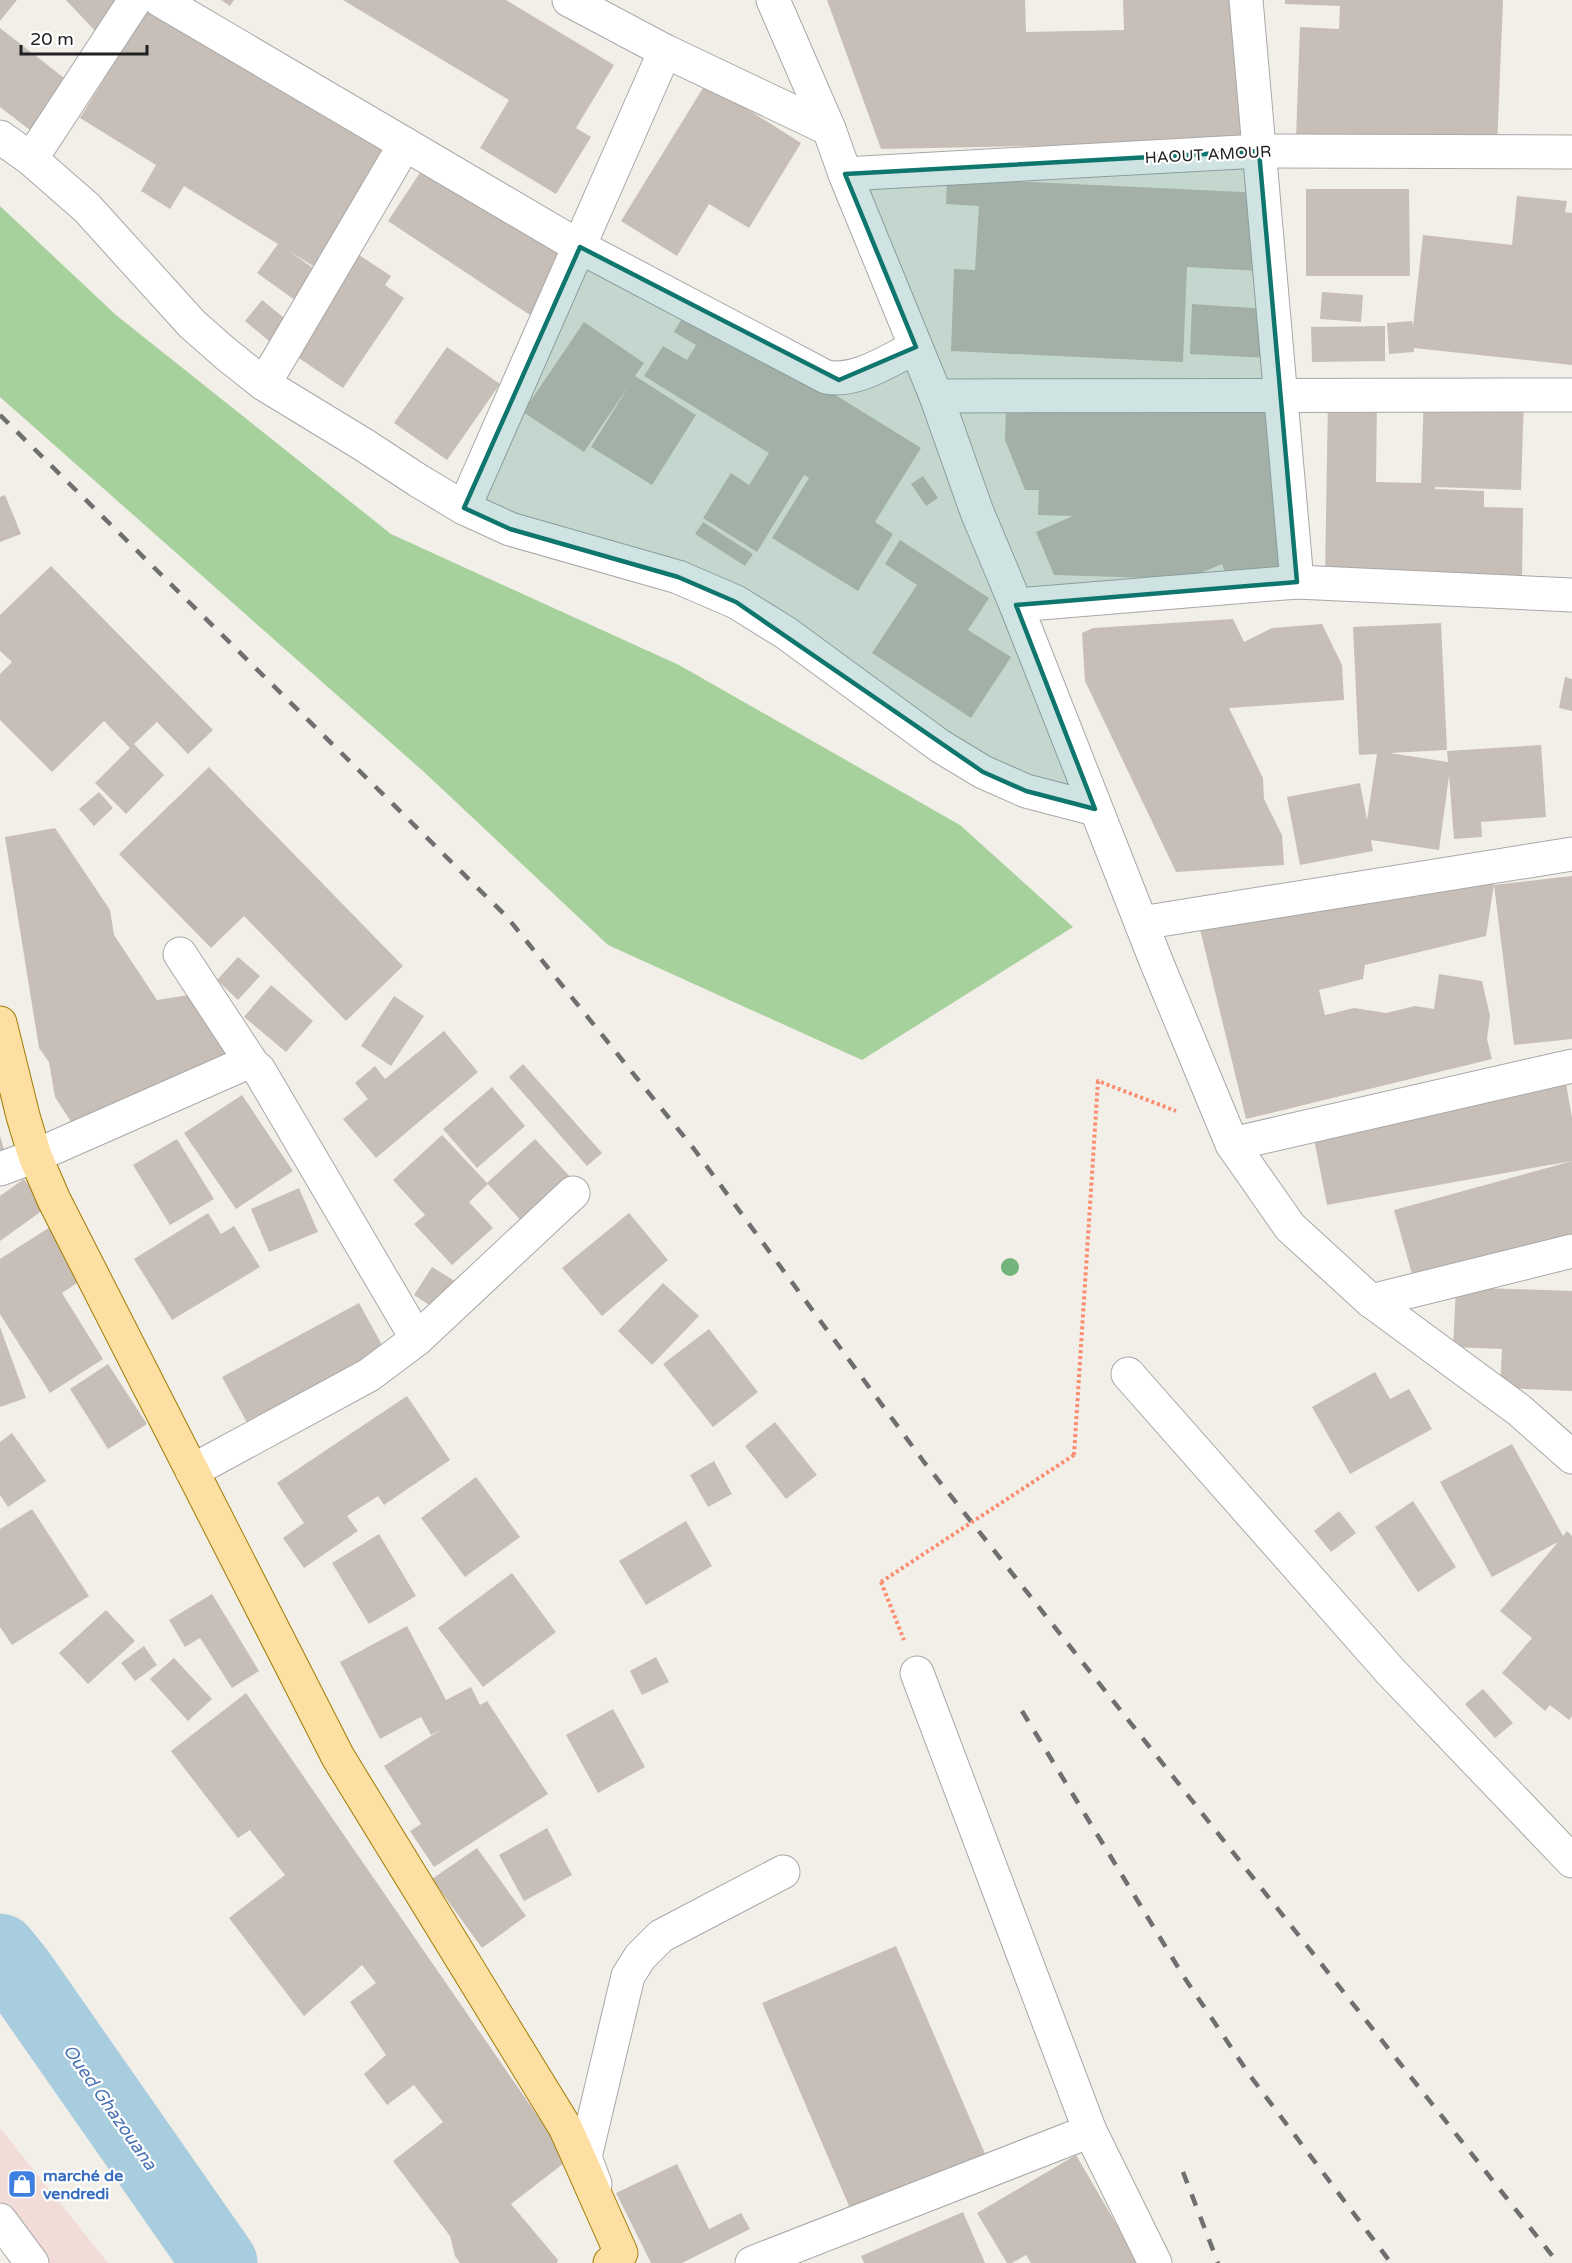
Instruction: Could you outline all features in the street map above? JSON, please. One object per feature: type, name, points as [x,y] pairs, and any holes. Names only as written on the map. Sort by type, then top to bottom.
[{"type":"main road","points":[[0,1023],[35,1156],[54,1200],[338,1757],[565,2127],[615,2258]]},
{"type":"street","points":[[32,159],[135,0]]},
{"type":"street","points":[[160,0],[580,247],[826,377],[839,380],[855,376],[916,347]]},
{"type":"street","points":[[569,0],[665,51],[829,129]]},
{"type":"street","points":[[773,0],[829,129],[845,174],[936,396],[977,512],[1228,1137],[1290,1227],[1371,1301],[1519,1410],[1572,1457]]},
{"type":"street","points":[[1246,0],[1297,582]]},
{"type":"street","points":[[464,508],[665,51]]},
{"type":"street","points":[[0,137],[32,159],[87,208],[192,324],[226,354],[264,384],[464,508],[510,529],[678,577],[736,602],[786,633],[940,746],[983,772],[1026,791],[1095,809]]},
{"type":"street","points":[[264,384],[405,144]]},
{"type":"street","name":"HAOUT AMOUR","points":[[845,174],[1259,151],[1572,152]]},
{"type":"street","points":[[936,396],[1572,395]]},
{"type":"street","points":[[1016,605],[1297,582],[1572,595]]},
{"type":"street","points":[[1141,923],[1572,854]]},
{"type":"street","points":[[180,954],[253,1065],[259,1070],[417,1339]]},
{"type":"street","points":[[0,1169],[35,1156],[246,1063],[253,1065]]},
{"type":"street","points":[[1228,1137],[1572,1066]]},
{"type":"street","points":[[192,1471],[369,1375],[417,1339],[573,1193]]},
{"type":"street","points":[[1371,1301],[1572,1251]]},
{"type":"street","points":[[1128,1374],[1391,1672],[1572,1861]]},
{"type":"street","points":[[917,1673],[1090,2131],[1155,2263]]},
{"type":"street","points":[[615,2258],[585,2157],[628,1976],[640,1957],[661,1936],[783,1872]]},
{"type":"street","points":[[752,2263],[1090,2131]]},
{"type":"street","points":[[0,2220],[32,2263]]},
{"type":"path","points":[[917,1673],[881,1582],[1074,1455],[1098,1081],[1228,1137]]},
{"type":"highlighted area","points":[[1259,151],[1297,582],[1016,605],[1095,809],[1026,791],[983,772],[736,602],[678,577],[510,529],[464,508],[580,247],[839,380],[916,347],[845,174]]},
{"type":"shaded area","name":"marché de vendredi","points":[[0,2128],[108,2263],[18,2263],[0,2240]]},
{"type":"green space","points":[[0,206],[116,315],[391,534],[679,665],[960,825],[1073,927],[862,1060],[608,945],[424,772],[0,397]]},
{"type":"building","points":[[0,0],[17,0],[0,21]]},
{"type":"building","points":[[66,0],[127,0],[96,32]]},
{"type":"building","points":[[153,0],[398,138],[318,269],[289,251],[320,273],[299,303],[257,273],[278,244],[184,186],[170,209],[141,191],[156,165],[80,118]]},
{"type":"building","points":[[221,0],[234,0],[230,6]]},
{"type":"building","points":[[343,0],[506,0],[614,65],[576,128],[591,137],[556,194],[480,148],[509,100]]},
{"type":"building","points":[[827,0],[1025,0],[1026,32],[1124,30],[1123,0],[1239,0],[1242,142],[881,149]]},
{"type":"building","points":[[1285,0],[1503,0],[1497,147],[1296,138],[1300,27],[1339,29],[1340,6],[1285,4]]},
{"type":"building","points":[[0,28],[68,81],[30,130],[0,107]]},
{"type":"building","points":[[706,83],[801,143],[749,228],[709,204],[677,256],[621,221]]},
{"type":"building","points":[[427,162],[578,262],[539,321],[388,221]]},
{"type":"building","points":[[947,178],[1263,193],[1259,271],[1187,267],[1183,362],[951,351],[954,269],[975,270],[979,206],[946,204]]},
{"type":"building","points":[[1306,189],[1409,189],[1410,276],[1306,276]]},
{"type":"building","points":[[1517,196],[1567,201],[1565,212],[1572,213],[1572,365],[1414,348],[1414,352],[1389,354],[1387,323],[1412,321],[1413,326],[1423,235],[1512,245]]},
{"type":"building","points":[[359,255],[391,276],[385,285],[404,298],[343,388],[290,352]]},
{"type":"building","points":[[1322,292],[1363,295],[1361,322],[1320,319]]},
{"type":"building","points":[[262,300],[293,325],[275,346],[245,321]]},
{"type":"building","points":[[1192,304],[1269,309],[1267,358],[1190,354]]},
{"type":"building","points":[[690,305],[921,448],[875,522],[893,534],[858,591],[772,538],[809,478],[804,475],[757,552],[703,518],[731,473],[749,485],[769,453],[644,376],[663,346],[687,360],[696,345],[674,332]]},
{"type":"building","points":[[584,322],[644,363],[635,376],[696,415],[652,485],[591,447],[630,384],[584,452],[523,412]]},
{"type":"building","points":[[1385,326],[1385,361],[1312,362],[1311,327]]},
{"type":"building","points":[[447,347],[500,384],[447,460],[394,423]]},
{"type":"building","points":[[1424,394],[1524,398],[1521,490],[1435,487],[1435,489],[1484,491],[1484,507],[1523,508],[1522,580],[1325,576],[1328,398],[1377,399],[1376,482],[1421,483]]},
{"type":"building","points":[[1283,397],[1278,577],[1226,575],[1222,564],[1186,579],[1054,575],[1036,532],[1073,516],[1038,515],[1039,490],[1025,490],[1005,440],[1006,409]]},
{"type":"building","points":[[923,476],[938,498],[926,506],[911,484]]},
{"type":"building","points":[[5,495],[21,534],[0,542],[0,497]]},
{"type":"building","points":[[703,522],[753,554],[745,566],[695,534]]},
{"type":"building","points":[[900,540],[989,598],[968,630],[1011,657],[971,718],[872,653],[917,585],[885,564]]},
{"type":"building","points":[[51,566],[213,730],[188,754],[157,722],[134,744],[164,775],[126,814],[95,783],[130,748],[104,721],[52,772],[0,720],[0,674],[12,662],[0,651],[0,615]]},
{"type":"building","points":[[1233,619],[1244,642],[1272,628],[1322,624],[1342,665],[1344,700],[1229,708],[1263,778],[1264,799],[1282,835],[1284,865],[1176,872],[1085,681],[1082,633],[1093,628]]},
{"type":"building","points":[[1441,623],[1447,750],[1390,753],[1448,762],[1447,751],[1541,745],[1546,817],[1481,822],[1482,837],[1454,839],[1449,776],[1439,850],[1371,840],[1373,851],[1300,865],[1287,797],[1360,783],[1367,820],[1377,754],[1359,755],[1353,627]]},
{"type":"building","points":[[1565,677],[1572,679],[1572,711],[1559,708]]},
{"type":"building","points":[[209,767],[403,966],[346,1021],[244,916],[211,948],[119,854]]},
{"type":"building","points":[[99,792],[113,808],[94,826],[79,809]]},
{"type":"building","points":[[55,828],[110,910],[114,935],[157,1000],[189,995],[234,1062],[88,1148],[55,1097],[49,1062],[39,1048],[5,837]]},
{"type":"building","points":[[1572,876],[1572,1039],[1514,1045],[1494,885]]},
{"type":"building","points":[[1472,880],[1494,884],[1486,936],[1365,965],[1363,979],[1319,990],[1325,1015],[1354,1008],[1386,1013],[1415,1006],[1434,1009],[1439,974],[1482,981],[1490,1016],[1487,1039],[1492,1059],[1246,1119],[1197,917]]},
{"type":"building","points":[[238,957],[260,976],[238,1000],[217,980]]},
{"type":"building","points":[[271,985],[313,1021],[286,1052],[244,1017]]},
{"type":"building","points":[[394,996],[424,1016],[391,1066],[361,1046]]},
{"type":"building","points":[[444,1031],[478,1072],[376,1158],[343,1119],[368,1099],[355,1083],[375,1066],[385,1079]]},
{"type":"building","points":[[523,1064],[602,1153],[587,1166],[509,1077]]},
{"type":"building","points":[[1566,1083],[1572,1118],[1572,1161],[1327,1205],[1312,1129]]},
{"type":"building","points":[[492,1087],[525,1126],[477,1168],[443,1129]]},
{"type":"building","points":[[242,1095],[293,1171],[236,1209],[184,1133]]},
{"type":"building","points":[[442,1135],[488,1184],[469,1202],[493,1228],[452,1265],[414,1224],[425,1215],[393,1180]]},
{"type":"building","points":[[0,1136],[5,1153],[0,1155]]},
{"type":"building","points":[[177,1139],[214,1199],[170,1225],[133,1165]]},
{"type":"building","points":[[535,1139],[575,1182],[526,1226],[487,1183]]},
{"type":"building","points":[[1572,1161],[1572,1242],[1415,1285],[1394,1210]]},
{"type":"building","points":[[24,1179],[46,1208],[0,1241],[0,1196]]},
{"type":"building","points":[[299,1188],[318,1232],[269,1252],[251,1209]]},
{"type":"building","points":[[208,1213],[221,1234],[234,1226],[260,1267],[172,1320],[134,1259]]},
{"type":"building","points":[[629,1213],[668,1260],[602,1316],[562,1268]]},
{"type":"building","points":[[50,1227],[83,1279],[62,1293],[103,1359],[50,1393],[0,1314],[0,1259]]},
{"type":"building","points":[[432,1267],[458,1283],[440,1312],[414,1295]]},
{"type":"building","points":[[663,1283],[699,1316],[652,1365],[618,1331]]},
{"type":"building","points":[[1456,1287],[1572,1291],[1572,1391],[1500,1388],[1502,1349],[1453,1347]]},
{"type":"building","points":[[359,1303],[387,1354],[250,1428],[222,1377]]},
{"type":"building","points":[[0,1327],[26,1398],[0,1407]]},
{"type":"building","points":[[709,1329],[758,1392],[713,1427],[663,1364]]},
{"type":"building","points":[[108,1364],[147,1424],[108,1449],[70,1389]]},
{"type":"building","points":[[1375,1372],[1390,1399],[1409,1389],[1432,1429],[1350,1474],[1312,1407]]},
{"type":"building","points":[[407,1396],[450,1460],[384,1505],[378,1496],[347,1516],[358,1531],[304,1568],[283,1538],[304,1523],[277,1483]]},
{"type":"building","points":[[775,1422],[817,1475],[786,1499],[745,1446]]},
{"type":"building","points":[[12,1433],[46,1481],[8,1507],[0,1495],[0,1442]]},
{"type":"building","points":[[1512,1444],[1563,1536],[1567,1531],[1572,1536],[1572,1716],[1569,1720],[1550,1705],[1545,1711],[1502,1673],[1532,1638],[1500,1611],[1558,1542],[1492,1577],[1440,1482]]},
{"type":"building","points":[[714,1461],[732,1494],[708,1507],[690,1475]]},
{"type":"building","points":[[476,1477],[520,1537],[465,1577],[421,1518]]},
{"type":"building","points":[[1413,1501],[1456,1567],[1418,1592],[1375,1527]]},
{"type":"building","points":[[32,1509],[89,1596],[12,1645],[0,1627],[0,1529]]},
{"type":"building","points":[[1339,1511],[1356,1533],[1331,1552],[1314,1531]]},
{"type":"building","points":[[686,1521],[712,1566],[646,1605],[619,1561]]},
{"type":"building","points":[[379,1534],[416,1596],[369,1624],[332,1563]]},
{"type":"building","points":[[512,1573],[556,1632],[483,1687],[438,1628]]},
{"type":"building","points":[[212,1594],[259,1671],[232,1688],[200,1638],[185,1647],[169,1620]]},
{"type":"building","points":[[106,1610],[135,1641],[88,1684],[59,1653]]},
{"type":"building","points":[[407,1626],[446,1700],[471,1687],[480,1705],[487,1701],[548,1794],[434,1867],[410,1831],[421,1824],[384,1766],[442,1729],[431,1735],[421,1717],[380,1739],[340,1662]]},
{"type":"building","points":[[144,1646],[157,1665],[135,1681],[121,1663]]},
{"type":"building","points":[[656,1657],[669,1682],[642,1695],[630,1671]]},
{"type":"building","points":[[174,1658],[212,1699],[188,1721],[150,1679]]},
{"type":"building","points":[[1483,1689],[1513,1723],[1495,1738],[1465,1704]]},
{"type":"building","points":[[246,1693],[568,2160],[511,2204],[558,2260],[557,2263],[460,2263],[455,2256],[450,2236],[393,2161],[443,2122],[414,2085],[387,2105],[364,2074],[386,2055],[350,2002],[376,1983],[362,1965],[304,2016],[229,1918],[285,1875],[250,1830],[238,1838],[171,1751]]},
{"type":"building","points":[[613,1709],[645,1767],[598,1793],[566,1735]]},
{"type":"building","points":[[547,1828],[572,1875],[524,1901],[499,1855]]},
{"type":"building","points":[[477,1848],[526,1916],[482,1948],[432,1879]]},
{"type":"building","points":[[896,1946],[986,2156],[852,2213],[762,2003]]},
{"type":"building","points":[[1076,2155],[1139,2263],[1031,2263],[1026,2255],[1012,2263],[1007,2263],[977,2213]]},
{"type":"building","points":[[677,2164],[709,2229],[741,2213],[750,2229],[682,2263],[651,2263],[616,2193]]},
{"type":"building","points":[[963,2212],[985,2263],[864,2263],[861,2256]]},
{"type":"waterway","name":"Oued Ghazouana","points":[[0,1951],[220,2263]]},
{"type":"railway","points":[[0,415],[507,917],[694,1149],[924,1462],[1558,2263]]},
{"type":"railway","points":[[1022,1711],[1184,1977],[1251,2077],[1391,2263]]},
{"type":"railway","points":[[1183,2172],[1218,2263]]},
{"type":"place","name":"marché de vendredi","points":[[22,2184]]}]
